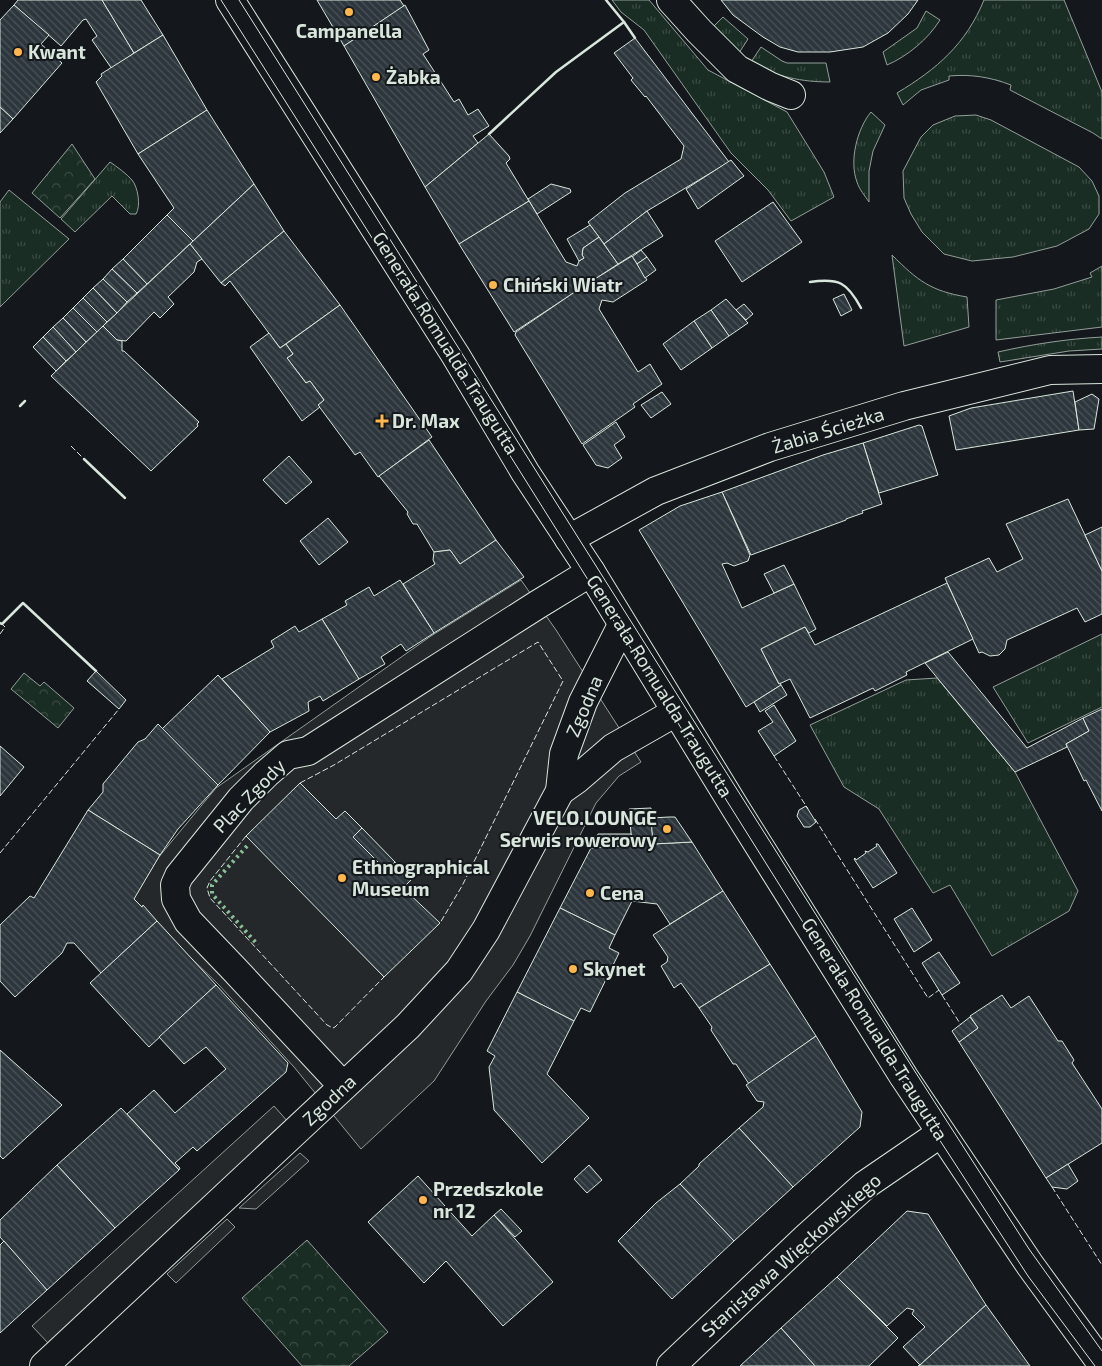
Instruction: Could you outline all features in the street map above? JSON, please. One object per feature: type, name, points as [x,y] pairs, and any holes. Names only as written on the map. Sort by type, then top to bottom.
[{"type":"street","name":"Generała Romualda Traugutta","points":[[230,0],[456,356],[525,472],[590,572],[904,1077],[1030,1265],[1102,1364]]},
{"type":"street","points":[[671,0],[698,31],[737,69],[791,95]]},
{"type":"street","name":"Żabia Ścieżka","points":[[569,539],[656,491],[770,447],[904,406],[1050,370],[1102,369]]},
{"type":"street","name":"Plac Zgody","points":[[343,1086],[188,921],[176,899],[175,885],[179,876],[241,799],[288,755],[308,751],[590,572]]},
{"type":"street","name":"Zgodna","points":[[44,1366],[408,1026],[459,971],[486,930],[560,791],[564,754],[580,711],[622,624]]},
{"type":"street","name":"Zgodna","points":[[560,791],[623,742],[676,712]]},
{"type":"street","name":"Stanisława Więckowskiego","points":[[671,1366],[865,1185],[941,1133]]},
{"type":"green space","points":[[612,0],[649,0],[708,70],[787,112],[824,172],[834,197],[791,221],[768,190],[731,153],[644,30],[621,12]]},
{"type":"green space","points":[[984,0],[1064,0],[1102,92],[1102,139],[1010,90],[1011,85],[980,77],[965,75],[949,76],[949,80],[921,90],[903,105],[897,93],[925,75],[949,54],[968,30]]},
{"type":"green space","points":[[926,11],[940,20],[935,27],[910,52],[887,65],[883,52],[917,28]]},
{"type":"green space","points":[[723,17],[748,39],[739,53],[712,28]]},
{"type":"green space","points":[[761,47],[787,63],[826,63],[830,82],[789,78],[760,67],[751,62]]},
{"type":"green space","points":[[871,112],[885,125],[873,151],[869,171],[869,202],[858,185],[855,174],[854,155],[858,136]]},
{"type":"green space","points":[[976,115],[991,120],[1079,167],[1092,181],[1099,196],[1099,214],[1089,229],[1057,246],[1013,257],[972,261],[944,254],[922,232],[904,198],[903,171],[921,137],[933,125],[955,116]]},
{"type":"green space","points":[[72,144],[95,179],[60,218],[32,193]]},
{"type":"green space","points":[[110,162],[134,183],[139,202],[138,211],[136,214],[130,214],[112,196],[75,232],[61,219]]},
{"type":"green space","points":[[9,190],[69,239],[0,307],[0,202]]},
{"type":"green space","points":[[892,255],[926,284],[944,292],[967,297],[969,327],[904,346]]},
{"type":"green space","points":[[1102,266],[1102,327],[996,340],[996,300],[1054,289],[1092,277],[1090,273]]},
{"type":"green space","points":[[1102,337],[1102,349],[1069,351],[1000,362],[998,352],[1050,342]]},
{"type":"green space","points":[[1102,634],[1102,707],[1028,743],[993,687]]},
{"type":"green space","points":[[24,673],[40,686],[44,682],[74,708],[58,728],[11,689]]},
{"type":"green space","points":[[937,678],[1015,772],[1078,891],[1069,911],[992,956],[950,885],[933,893],[879,809],[844,787],[810,725],[906,680]]},
{"type":"green space","points":[[307,1240],[388,1332],[349,1366],[302,1366],[242,1298]]},
{"type":"shaded area","points":[[521,580],[556,630],[641,762],[619,776],[596,803],[530,936],[513,965],[486,1001],[434,1081],[361,1149],[294,1067],[218,984],[132,901],[158,858],[216,788],[431,636]]},
{"type":"shaded area","points":[[274,1106],[289,1123],[49,1344],[32,1326]]},
{"type":"shaded area","points":[[300,1153],[309,1161],[256,1209],[239,1208]]},
{"type":"shaded area","points":[[227,1219],[235,1227],[176,1283],[167,1274]]},
{"type":"building","points":[[18,0],[102,0],[134,53],[112,69],[92,40],[97,36],[86,19],[83,20],[61,46],[14,5]]},
{"type":"building","points":[[102,0],[141,0],[163,35],[134,53]]},
{"type":"building","points":[[317,0],[400,0],[404,6],[344,46]]},
{"type":"building","points":[[721,0],[918,0],[908,14],[888,33],[863,47],[830,52],[798,52],[780,47],[763,37],[733,15]]},
{"type":"building","points":[[14,5],[49,35],[41,44],[62,63],[13,119],[0,107],[0,20]]},
{"type":"building","points":[[405,5],[429,50],[423,54],[454,102],[459,99],[468,115],[478,109],[489,126],[473,136],[478,143],[425,187],[344,46]]},
{"type":"building","points":[[163,35],[207,110],[138,154],[96,82],[102,76],[101,74]]},
{"type":"building","points":[[635,38],[729,162],[647,211],[604,244],[588,222],[625,193],[681,159],[684,146],[646,96],[631,80],[633,78],[614,53]]},
{"type":"building","points":[[0,107],[13,119],[0,133]]},
{"type":"building","points":[[207,110],[254,184],[193,241],[167,215],[174,208],[138,154]]},
{"type":"building","points":[[489,134],[509,156],[510,159],[506,163],[529,201],[459,244],[425,187]]},
{"type":"building","points":[[731,160],[744,176],[698,209],[686,189]]},
{"type":"building","points":[[254,184],[284,231],[221,283],[190,244]]},
{"type":"building","points":[[551,184],[570,189],[571,192],[537,214],[528,199]]},
{"type":"building","points":[[529,201],[566,262],[577,266],[579,261],[584,258],[582,255],[583,248],[599,237],[618,264],[514,332],[459,244]]},
{"type":"building","points":[[773,202],[802,242],[742,282],[715,241]]},
{"type":"building","points":[[647,211],[663,236],[618,264],[604,244]]},
{"type":"building","points":[[167,215],[193,241],[147,284],[123,259]]},
{"type":"building","points":[[590,225],[599,237],[583,248],[582,255],[584,258],[579,261],[567,239]]},
{"type":"building","points":[[284,231],[340,305],[280,348],[230,281],[225,286],[221,283]]},
{"type":"building","points":[[190,244],[202,259],[197,262],[194,272],[168,297],[174,304],[160,318],[154,312],[126,341],[117,340],[103,326]]},
{"type":"building","points":[[641,250],[647,257],[637,264],[632,257]]},
{"type":"building","points":[[632,256],[647,280],[613,302],[602,300],[599,309],[638,372],[650,364],[662,384],[633,404],[635,407],[582,444],[515,335],[516,332],[582,287]]},
{"type":"building","points":[[647,257],[656,270],[645,278],[637,264]]},
{"type":"building","points":[[123,259],[147,284],[137,293],[112,269]]},
{"type":"building","points":[[112,269],[137,293],[127,302],[103,279]]},
{"type":"building","points":[[103,279],[127,302],[117,313],[93,288]]},
{"type":"building","points":[[93,288],[117,313],[107,322],[83,298]]},
{"type":"building","points":[[844,294],[852,310],[841,316],[833,299]]},
{"type":"building","points":[[83,298],[107,322],[97,332],[73,308]]},
{"type":"building","points":[[726,299],[748,323],[729,336],[711,310]]},
{"type":"building","points":[[744,304],[753,314],[746,320],[736,310]]},
{"type":"building","points":[[340,305],[432,437],[378,477],[360,452],[355,455],[318,405],[324,400],[310,381],[306,383],[287,358],[293,354],[286,344]]},
{"type":"building","points":[[73,308],[97,332],[86,342],[63,318]]},
{"type":"building","points":[[711,310],[729,336],[712,348],[694,321]]},
{"type":"building","points":[[63,318],[86,342],[76,352],[53,327]]},
{"type":"building","points":[[694,321],[712,348],[681,370],[663,344]]},
{"type":"building","points":[[103,326],[117,340],[122,341],[122,351],[199,422],[198,426],[151,471],[51,376]]},
{"type":"building","points":[[53,327],[76,352],[66,361],[43,337]]},
{"type":"building","points":[[269,333],[280,348],[286,344],[293,354],[287,358],[306,383],[310,381],[324,400],[318,405],[320,407],[302,421],[250,347]]},
{"type":"building","points":[[43,337],[66,361],[56,371],[33,347]]},
{"type":"building","points":[[1073,391],[1079,430],[956,450],[949,416],[971,408]]},
{"type":"building","points":[[662,392],[671,404],[651,418],[641,405]]},
{"type":"building","points":[[1092,394],[1099,399],[1094,429],[1079,430],[1075,402]]},
{"type":"building","points":[[616,422],[625,437],[614,445],[622,458],[608,468],[596,465],[583,445]]},
{"type":"building","points":[[919,425],[922,426],[938,475],[879,493],[863,443]]},
{"type":"building","points":[[429,440],[496,540],[460,564],[450,550],[434,552],[417,524],[413,524],[407,514],[408,512],[379,476]]},
{"type":"building","points":[[863,443],[882,504],[862,511],[863,513],[846,520],[751,555],[722,492],[823,455]]},
{"type":"building","points":[[289,456],[312,482],[286,504],[263,480]]},
{"type":"building","points":[[722,492],[750,555],[748,561],[734,566],[727,563],[722,564],[742,608],[794,584],[816,629],[809,633],[805,627],[761,649],[781,685],[746,707],[639,530],[680,506]]},
{"type":"building","points":[[1068,499],[1102,571],[1102,614],[1085,622],[1077,608],[1007,640],[1005,649],[999,655],[990,656],[982,652],[979,653],[945,578],[989,558],[997,572],[1023,559],[1006,524]]},
{"type":"building","points":[[328,518],[348,542],[319,565],[300,541]]},
{"type":"building","points":[[1102,527],[1102,571],[1085,535]]},
{"type":"building","points":[[496,540],[524,577],[434,633],[403,584],[435,564],[433,560],[434,552],[450,550],[460,564]]},
{"type":"building","points":[[784,565],[794,584],[774,593],[764,574]]},
{"type":"building","points":[[400,580],[434,633],[406,651],[401,644],[381,657],[385,664],[359,679],[322,619],[347,605],[345,601],[369,587],[374,596]]},
{"type":"building","points":[[947,583],[973,639],[906,672],[907,675],[875,691],[873,688],[810,718],[790,679],[779,684],[761,649],[805,627],[815,645]]},
{"type":"building","points":[[322,619],[359,679],[323,701],[320,696],[308,702],[309,711],[270,732],[222,679],[274,647],[271,641],[295,626],[299,632]]},
{"type":"building","points":[[948,652],[1027,748],[1083,718],[1089,731],[1066,744],[1067,747],[1015,772],[925,663]]},
{"type":"building","points":[[96,671],[126,700],[119,709],[87,681]]},
{"type":"building","points":[[218,675],[270,732],[218,785],[162,729]]},
{"type":"building","points":[[781,685],[787,695],[760,712],[754,702]]},
{"type":"building","points":[[774,705],[796,741],[774,756],[758,731],[773,722],[765,711]]},
{"type":"building","points":[[1102,709],[1102,811],[1086,780],[1084,781],[1066,744],[1089,731],[1083,718]]},
{"type":"building","points":[[158,724],[218,785],[178,829],[160,855],[88,810],[103,792],[103,784],[138,742],[145,739]]},
{"type":"building","points":[[0,746],[24,767],[0,796]]},
{"type":"building","points":[[300,783],[336,819],[345,811],[362,828],[353,837],[386,870],[395,862],[412,879],[403,888],[440,923],[384,977],[246,836]]},
{"type":"building","points":[[806,806],[816,822],[810,827],[804,827],[797,816],[799,810]]},
{"type":"building","points":[[651,808],[653,844],[692,842],[723,891],[670,924],[657,904],[632,901],[615,935],[560,908],[591,848],[632,845],[629,809]]},
{"type":"building","points":[[88,810],[160,855],[134,899],[142,907],[143,905],[157,921],[101,973],[74,943],[67,943],[62,953],[15,997],[0,981],[0,925],[30,896],[34,898]]},
{"type":"building","points":[[675,817],[692,842],[653,844],[651,818]]},
{"type":"building","points":[[362,828],[395,862],[386,870],[353,837]]},
{"type":"building","points":[[598,834],[631,834],[632,845],[591,848]]},
{"type":"building","points":[[876,844],[878,844],[897,873],[873,888],[854,859],[856,860],[866,853],[865,851],[868,852],[877,846]]},
{"type":"building","points":[[723,891],[770,964],[699,1008],[681,983],[674,988],[661,966],[667,962],[668,957],[653,935]]},
{"type":"building","points":[[560,908],[615,935],[609,948],[619,953],[590,1012],[581,1008],[574,1021],[517,992]]},
{"type":"building","points":[[912,908],[932,940],[914,952],[894,919]]},
{"type":"building","points":[[157,921],[216,985],[149,1047],[90,983]]},
{"type":"building","points":[[939,952],[960,983],[942,995],[922,963]]},
{"type":"building","points":[[770,964],[816,1036],[749,1084],[736,1064],[733,1064],[699,1008]]},
{"type":"building","points":[[216,985],[288,1063],[286,1072],[197,1151],[193,1147],[175,1163],[180,1168],[179,1170],[127,1114],[154,1090],[175,1113],[226,1069],[206,1047],[184,1064],[159,1037]]},
{"type":"building","points":[[517,992],[574,1021],[547,1074],[589,1118],[542,1163],[494,1110],[489,1067],[495,1056],[487,1051]]},
{"type":"building","points":[[1002,995],[1011,1008],[1029,996],[1058,1041],[1062,1041],[1074,1060],[1072,1063],[1102,1109],[1102,1143],[1046,1178],[959,1042],[978,1028],[970,1016]]},
{"type":"building","points":[[970,1017],[978,1028],[959,1042],[952,1031]]},
{"type":"building","points":[[816,1036],[862,1112],[860,1127],[793,1187],[739,1128],[763,1107],[764,1102],[757,1101],[746,1085]]},
{"type":"building","points":[[0,1050],[62,1105],[3,1159],[0,1156]]},
{"type":"building","points":[[121,1108],[179,1170],[115,1228],[57,1165]]},
{"type":"building","points":[[739,1128],[793,1187],[734,1241],[680,1184]]},
{"type":"building","points":[[1068,1164],[1078,1181],[1067,1189],[1052,1187],[1046,1178]]},
{"type":"building","points":[[57,1165],[115,1228],[47,1290],[0,1237],[0,1220]]},
{"type":"building","points":[[589,1165],[602,1180],[587,1193],[574,1179]]},
{"type":"building","points":[[418,1176],[472,1236],[494,1215],[553,1282],[503,1326],[446,1261],[424,1283],[368,1222]]},
{"type":"building","points":[[680,1184],[734,1241],[672,1299],[618,1241],[656,1203]]},
{"type":"building","points":[[501,1209],[522,1231],[515,1237],[494,1215]]},
{"type":"building","points":[[907,1211],[928,1214],[986,1305],[920,1365],[903,1347],[925,1327],[912,1314],[914,1310],[907,1308],[887,1326],[837,1277]]},
{"type":"building","points":[[4,1241],[47,1290],[0,1333],[0,1245]]},
{"type":"building","points":[[837,1277],[898,1338],[869,1366],[815,1366],[781,1328]]},
{"type":"building","points":[[986,1305],[1030,1366],[918,1366],[920,1365]]},
{"type":"building","points":[[781,1328],[815,1366],[740,1366]]},
{"type":"tram line","points":[[221,0],[494,430],[939,1139],[1028,1276],[1095,1366]]},
{"type":"tram line","points":[[239,0],[914,1070],[1029,1249],[1102,1351]]},
{"type":"hedge","points":[[247,846],[212,885],[212,894],[258,945]]},
{"type":"fence","points":[[71,446],[84,459]]},
{"type":"fence","points":[[0,634],[5,627],[2,624]]},
{"type":"fence","points":[[300,783],[334,765],[538,642],[563,681],[462,886],[440,923]]},
{"type":"fence","points":[[0,853],[119,709]]},
{"type":"fence","points":[[774,756],[808,809]]},
{"type":"fence","points":[[815,819],[928,998],[939,990]]},
{"type":"fence","points":[[246,836],[210,881],[207,888],[210,898],[327,1025],[335,1027],[384,977]]},
{"type":"fence","points":[[942,995],[961,1025]]},
{"type":"fence","points":[[1052,1187],[1102,1265]]},
{"type":"wall","points":[[489,134],[556,72],[624,22],[606,0]]},
{"type":"wall","points":[[624,22],[635,38]]},
{"type":"wall","points":[[810,282],[828,281],[841,284],[851,292],[861,308]]},
{"type":"wall","points":[[20,406],[25,401]]},
{"type":"wall","points":[[84,459],[125,498]]},
{"type":"wall","points":[[0,623],[2,624],[23,603],[96,671]]},
{"type":"place","name":"Campanella","points":[[349,12]]},
{"type":"place","name":"Kwant","points":[[18,52]]},
{"type":"place","name":"Żabka","points":[[376,77]]},
{"type":"place","name":"Chiński Wiatr","points":[[493,285]]},
{"type":"place","name":"Dr. Max","points":[[382,421]]},
{"type":"place","name":"VELO.LOUNGE Serwis rowerowy","points":[[667,829]]},
{"type":"place","name":"Ethnographical Museum","points":[[342,878]]},
{"type":"place","name":"Cena","points":[[590,893]]},
{"type":"place","name":"Skynet","points":[[573,969]]},
{"type":"place","name":"Przedszkole nr 12","points":[[423,1200]]}]
